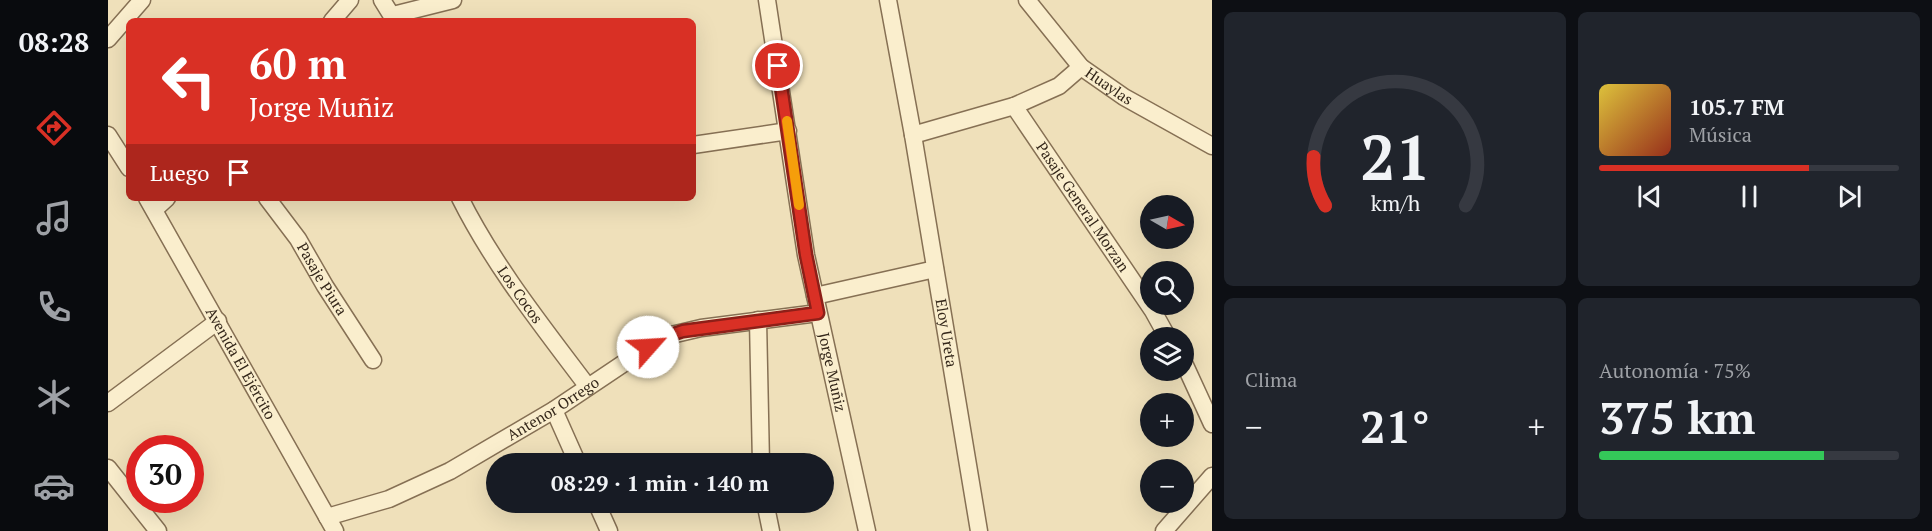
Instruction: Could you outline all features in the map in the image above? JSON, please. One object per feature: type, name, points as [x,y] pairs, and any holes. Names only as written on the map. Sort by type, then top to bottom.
[{"type":"street","points":[[126,18],[142,0]]},
{"type":"street","points":[[335,18],[350,0]]},
{"type":"street","points":[[382,0],[394,18],[453,0]]},
{"type":"street","name":"Jorge Muñiz","points":[[766,0],[806,255],[867,531]]},
{"type":"street","name":"Eloy Ureta","points":[[888,0],[913,135],[979,531]]},
{"type":"street","name":"Huaylas","points":[[1027,0],[1081,68],[1124,97],[1212,146]]},
{"type":"street","points":[[108,39],[126,18]]},
{"type":"street","points":[[913,135],[1014,106],[1059,87],[1081,68]]},
{"type":"street","name":"Pasaje General Morzan","points":[[1014,106],[1162,327]]},
{"type":"street","points":[[696,145],[788,131]]},
{"type":"street","points":[[108,135],[126,163]]},
{"type":"street","name":"Pasaje Piura","points":[[269,201],[298,239],[325,286],[373,360]]},
{"type":"street","name":"Los Cocos","points":[[462,201],[504,271],[588,387]]},
{"type":"street","name":"Avenida El Ejército","points":[[156,202],[218,321],[331,524]]},
{"type":"street","points":[[815,296],[935,269]]},
{"type":"street","name":"Antenor Orrego","points":[[331,524],[450,471],[554,411],[668,336],[700,328],[818,313]]},
{"type":"street","points":[[758,320],[761,453]]},
{"type":"street","points":[[108,403],[218,321]]},
{"type":"street","points":[[1192,381],[1212,424]]},
{"type":"street","points":[[554,411],[573,453]]},
{"type":"street","points":[[108,468],[158,531]]},
{"type":"street","points":[[1164,531],[1212,476]]},
{"type":"street","points":[[601,513],[609,531]]},
{"type":"street","points":[[767,513],[771,531]]},
{"type":"slow traffic","points":[[787,121],[799,205]]},
{"type":"route","points":[[648,347],[683,331],[818,313],[806,255],[778,66]]}]
